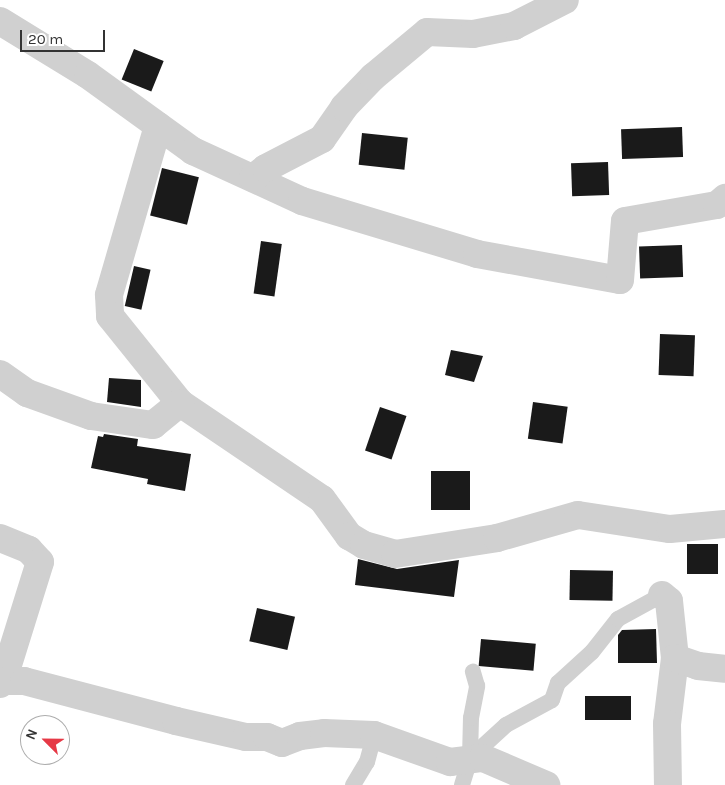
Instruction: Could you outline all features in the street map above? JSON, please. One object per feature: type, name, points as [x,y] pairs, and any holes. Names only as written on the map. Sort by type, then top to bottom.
[{"type":"street","points":[[253,178],[266,168],[322,139],[344,106],[373,77],[427,32],[473,34],[514,26],[565,0]]},
{"type":"street","points":[[0,21],[88,75],[193,150],[302,201],[477,254],[620,280],[625,221],[717,205],[725,198]]},
{"type":"street","points":[[158,126],[108,295],[110,316],[180,403],[322,499],[349,536],[364,545],[395,554],[497,538],[578,515],[670,529],[725,524]]},
{"type":"street","points":[[0,374],[27,393],[91,416],[153,425],[180,403]]},
{"type":"street","points":[[0,538],[28,550],[40,562],[1,682],[24,680],[176,721],[246,737],[267,737],[282,743],[300,736],[324,733],[374,735],[450,762],[470,758],[483,758],[546,785]]},
{"type":"street","points":[[662,595],[669,601],[675,658],[667,724],[668,785]]},
{"type":"street","points":[[675,658],[698,666],[725,670]]},
{"type":"lane","points":[[470,758],[506,725],[552,700],[558,683],[592,652],[618,619],[662,595]]},
{"type":"lane","points":[[462,785],[470,758],[471,718],[477,686],[472,672]]},
{"type":"lane","points":[[353,785],[367,762],[374,735]]},
{"type":"building","points":[[134,49],[164,61],[151,92],[122,80]]},
{"type":"building","points":[[682,127],[683,157],[622,159],[621,129]]},
{"type":"building","points":[[362,133],[408,138],[404,170],[359,165]]},
{"type":"building","points":[[608,162],[609,195],[572,196],[571,163]]},
{"type":"building","points":[[162,168],[199,177],[187,225],[150,216]]},
{"type":"building","points":[[261,241],[282,244],[274,296],[254,293]]},
{"type":"building","points":[[682,245],[683,277],[640,278],[639,247]]},
{"type":"building","points":[[134,266],[151,270],[141,310],[125,306]]},
{"type":"building","points":[[660,334],[695,335],[694,376],[659,375]]},
{"type":"building","points":[[451,350],[483,356],[474,382],[445,375]]},
{"type":"building","points":[[109,378],[141,380],[141,407],[107,402]]},
{"type":"building","points":[[533,402],[568,407],[563,444],[528,439]]},
{"type":"building","points":[[380,407],[406,416],[391,460],[365,450]]},
{"type":"building","points":[[104,434],[138,439],[137,446],[191,454],[185,491],[147,484],[148,479],[91,468],[98,436],[103,437]]},
{"type":"building","points":[[431,471],[470,471],[470,510],[431,510]]},
{"type":"building","points":[[687,544],[718,544],[718,574],[687,574]]},
{"type":"building","points":[[358,559],[397,569],[459,560],[454,597],[355,585]]},
{"type":"building","points":[[570,570],[613,571],[612,601],[569,600]]},
{"type":"building","points":[[257,608],[295,617],[287,650],[249,641]]},
{"type":"building","points":[[656,629],[657,663],[618,663],[618,635],[622,630]]},
{"type":"building","points":[[481,639],[536,644],[533,671],[479,666]]},
{"type":"building","points":[[585,696],[631,696],[631,720],[585,720]]}]
